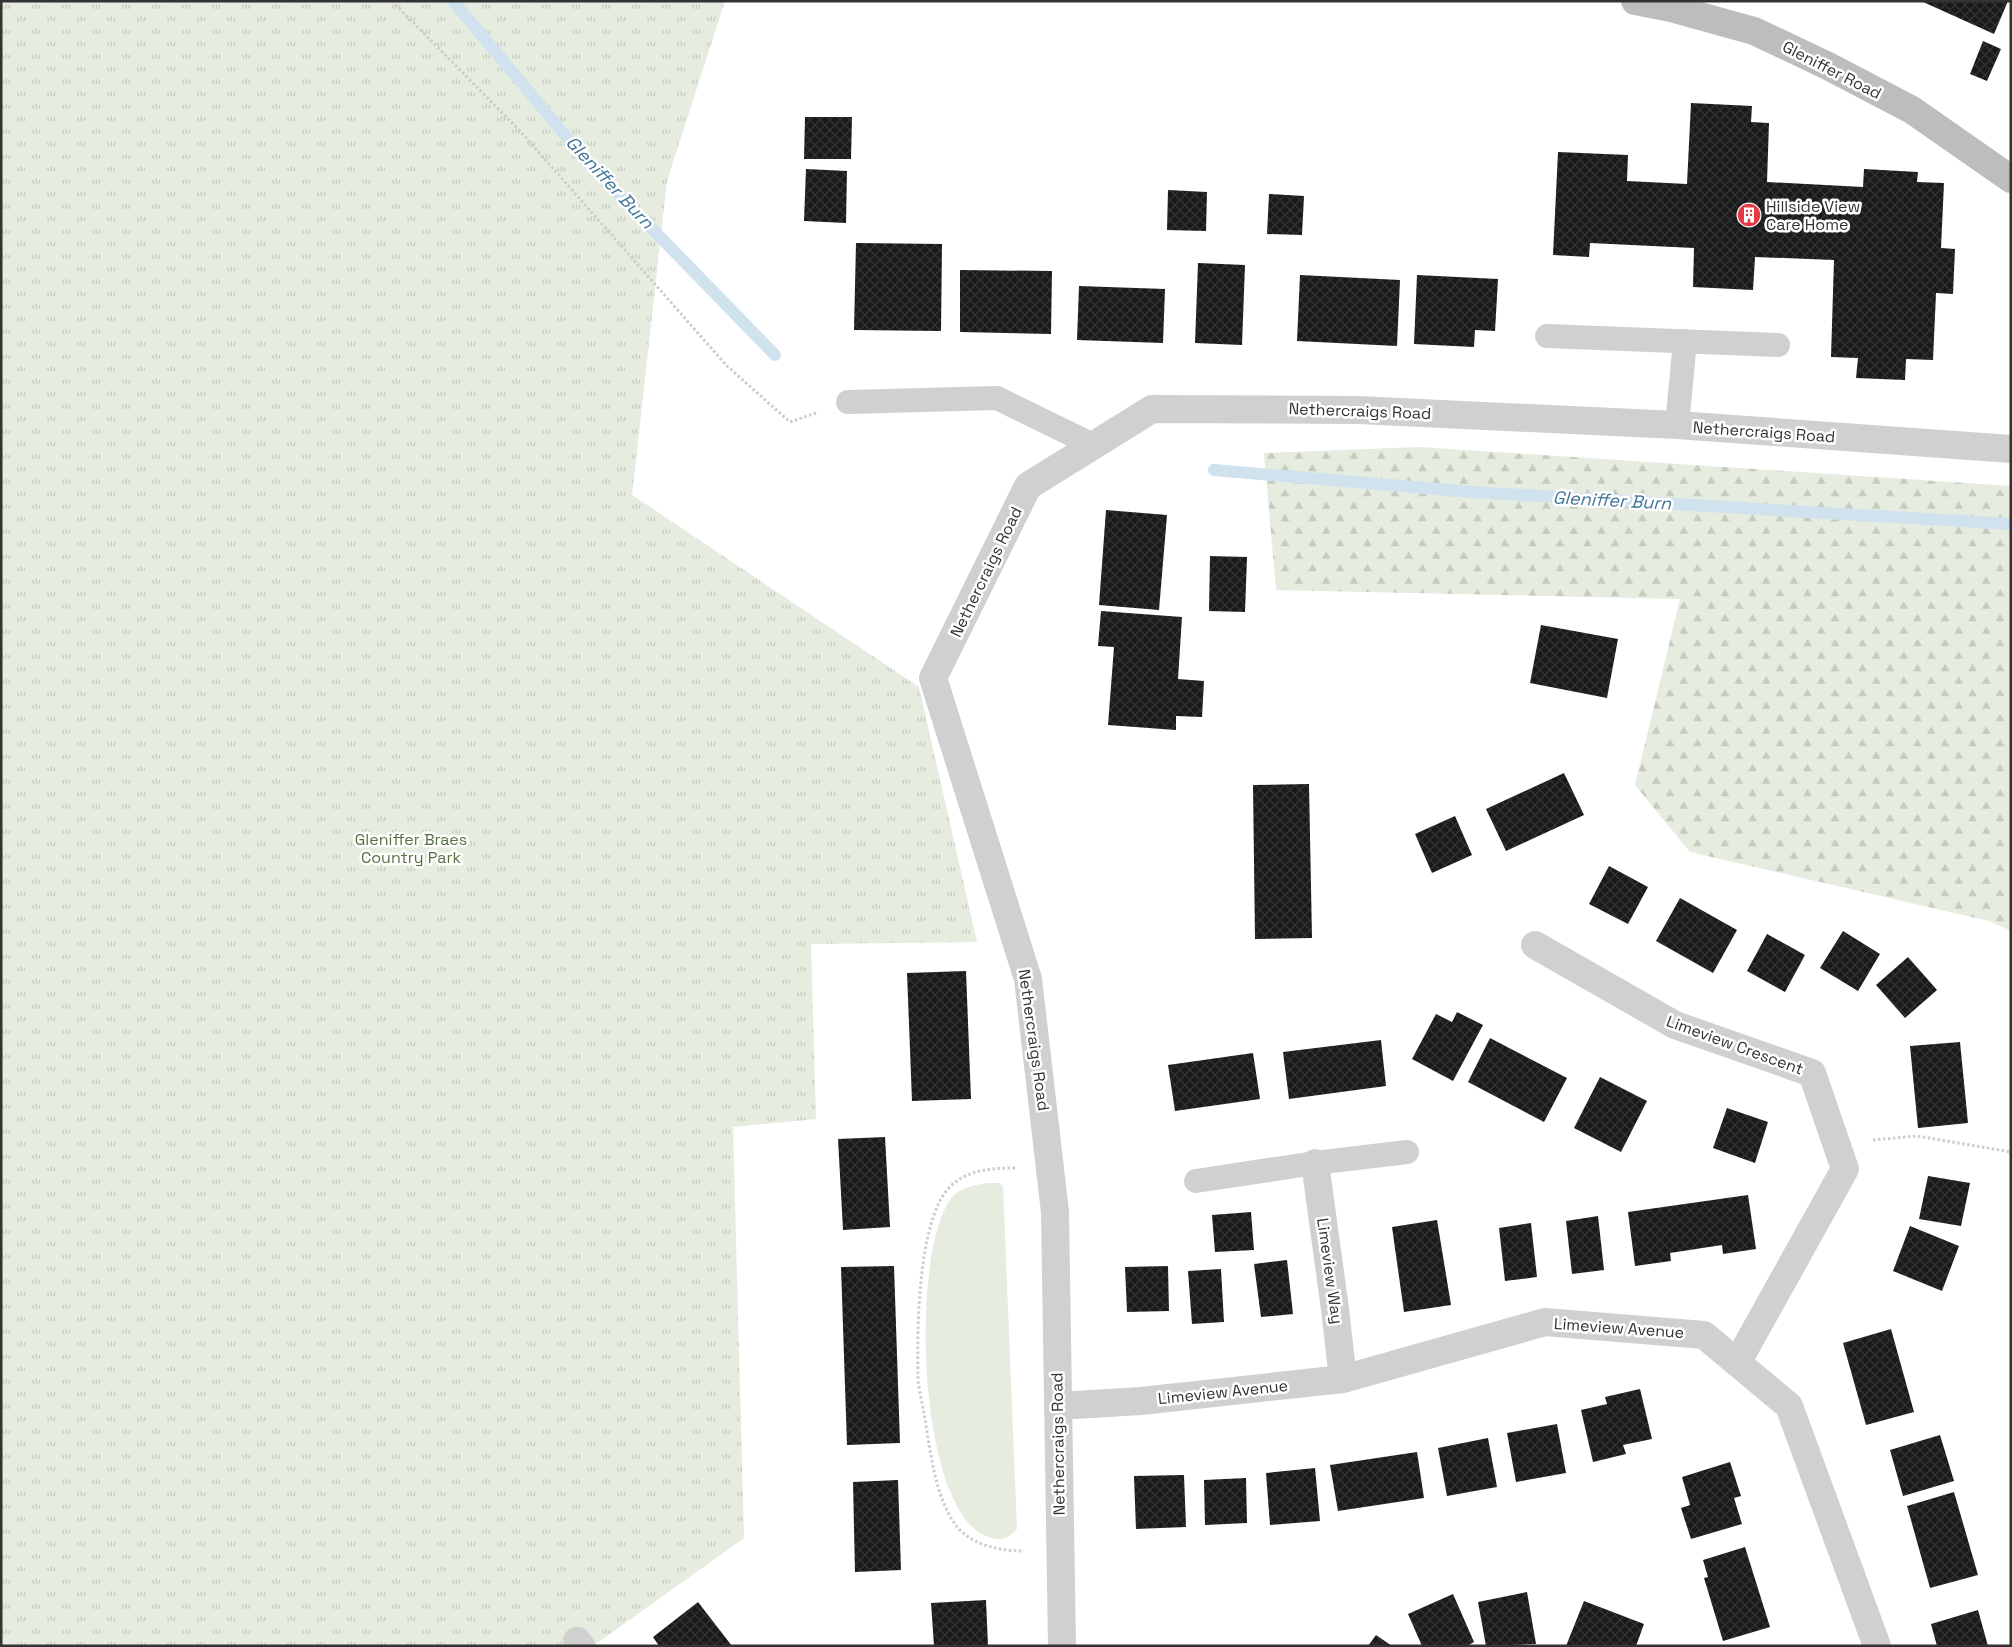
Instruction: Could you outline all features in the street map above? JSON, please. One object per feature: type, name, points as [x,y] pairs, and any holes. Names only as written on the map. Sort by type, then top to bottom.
[{"type":"main road","name":"Gleniffer Road","points":[[1635,1],[1671,8],[1754,32],[1828,66],[1912,110],[2011,179]]},
{"type":"street","name":"Nethercraigs Road","points":[[1062,1646],[1055,1212],[1028,979],[933,678],[1028,486],[1152,409],[1358,410],[1677,426],[2011,449]]},
{"type":"street","name":"Limeview Crescent","points":[[1535,945],[1675,1025],[1812,1073],[1845,1169],[1737,1363]]},
{"type":"street","name":"Limeview Way","points":[[1315,1162],[1343,1379]]},
{"type":"street","name":"Limeview Avenue","points":[[1058,1406],[1141,1401],[1343,1379],[1546,1322],[1704,1334],[1789,1406],[1877,1646]]},
{"type":"lane","points":[[1547,336],[1778,345]]},
{"type":"lane","points":[[1677,426],[1685,341]]},
{"type":"lane","points":[[848,402],[997,398],[1093,445]]},
{"type":"lane","points":[[1196,1181],[1315,1162],[1407,1152]]},
{"type":"path","points":[[392,1],[520,131],[727,366],[790,422],[848,402]]},
{"type":"path","points":[[1836,1144],[1917,1136],[2011,1152]]},
{"type":"path","points":[[1050,1167],[992,1168],[964,1176],[945,1193],[932,1217],[925,1248],[920,1303],[918,1378],[931,1459],[945,1507],[959,1529],[982,1544],[1009,1551],[1060,1550]]},
{"type":"green space","name":"Gleniffer Braes Country Park","points":[[1,1],[725,1],[667,181],[632,495],[919,687],[977,942],[811,944],[816,1119],[733,1127],[744,1538],[593,1646],[1,1646]]},
{"type":"green space","points":[[1420,447],[2011,486],[2011,931],[1989,921],[1690,852],[1635,785],[1680,599],[1276,590],[1264,453]]},
{"type":"green space","points":[[999,1183],[1003,1186],[1017,1529],[1002,1539],[994,1539],[984,1535],[962,1514],[945,1476],[933,1428],[927,1373],[926,1318],[930,1267],[939,1224],[956,1193],[969,1187]]},
{"type":"building","points":[[1921,1],[2008,1],[1994,34]]},
{"type":"building","points":[[1983,41],[2001,49],[1987,81],[1970,74]]},
{"type":"building","name":"Hillside View Care Home","points":[[1691,103],[1752,106],[1751,122],[1769,123],[1767,182],[1863,187],[1864,169],[1918,172],[1917,182],[1944,183],[1941,248],[1955,249],[1953,294],[1936,293],[1933,360],[1906,359],[1905,380],[1856,378],[1858,358],[1831,357],[1834,260],[1755,257],[1753,290],[1693,287],[1694,248],[1590,243],[1589,257],[1553,255],[1558,152],[1628,155],[1627,181],[1687,184]]},
{"type":"building","points":[[805,117],[852,117],[851,159],[804,159]]},
{"type":"building","points":[[806,169],[847,171],[846,223],[804,221]]},
{"type":"building","points":[[1168,190],[1207,192],[1206,231],[1167,230]]},
{"type":"building","points":[[1269,194],[1304,196],[1302,235],[1267,234]]},
{"type":"building","points":[[856,243],[942,244],[941,331],[854,330]]},
{"type":"building","points":[[1198,263],[1245,265],[1242,345],[1195,343]]},
{"type":"building","points":[[960,270],[1052,271],[1051,334],[960,332]]},
{"type":"building","points":[[1300,275],[1400,280],[1397,346],[1297,341]]},
{"type":"building","points":[[1417,275],[1498,279],[1495,331],[1475,330],[1474,347],[1414,344]]},
{"type":"building","points":[[1079,286],[1165,289],[1163,343],[1077,340]]},
{"type":"building","points":[[1106,510],[1167,515],[1159,610],[1099,605]]},
{"type":"building","points":[[1210,556],[1247,557],[1245,612],[1209,611]]},
{"type":"building","points":[[1101,611],[1182,617],[1178,679],[1204,681],[1202,717],[1176,716],[1176,730],[1108,725],[1114,647],[1098,646]]},
{"type":"building","points":[[1541,625],[1618,639],[1607,698],[1530,683]]},
{"type":"building","points":[[1564,773],[1584,815],[1506,851],[1486,809]]},
{"type":"building","points":[[1309,784],[1312,938],[1255,939],[1253,785]]},
{"type":"building","points":[[1455,816],[1472,855],[1432,873],[1415,834]]},
{"type":"building","points":[[1609,866],[1648,887],[1628,924],[1589,904]]},
{"type":"building","points":[[1680,898],[1737,930],[1713,973],[1656,941]]},
{"type":"building","points":[[1843,931],[1880,954],[1858,991],[1820,968]]},
{"type":"building","points":[[1767,934],[1805,955],[1785,992],[1747,971]]},
{"type":"building","points":[[1908,957],[1937,990],[1905,1018],[1876,985]]},
{"type":"building","points":[[966,971],[971,1099],[912,1101],[907,973]]},
{"type":"building","points":[[1457,1012],[1483,1025],[1453,1081],[1412,1059],[1436,1014],[1452,1022]]},
{"type":"building","points":[[1490,1038],[1567,1078],[1544,1122],[1468,1082]]},
{"type":"building","points":[[1381,1040],[1386,1086],[1289,1099],[1283,1052]]},
{"type":"building","points":[[1960,1042],[1968,1123],[1918,1128],[1910,1046]]},
{"type":"building","points":[[1253,1053],[1260,1099],[1175,1111],[1168,1065]]},
{"type":"building","points":[[1600,1077],[1647,1101],[1621,1152],[1574,1128]]},
{"type":"building","points":[[1727,1108],[1768,1122],[1755,1163],[1713,1148]]},
{"type":"building","points":[[885,1137],[890,1227],[843,1230],[838,1139]]},
{"type":"building","points":[[1928,1176],[1970,1183],[1961,1226],[1919,1219]]},
{"type":"building","points":[[1748,1195],[1756,1249],[1723,1254],[1722,1245],[1670,1253],[1671,1261],[1635,1266],[1628,1212]]},
{"type":"building","points":[[1251,1212],[1254,1250],[1215,1252],[1212,1215]]},
{"type":"building","points":[[1598,1216],[1604,1270],[1572,1274],[1566,1221]]},
{"type":"building","points":[[1437,1220],[1451,1305],[1404,1312],[1392,1227]]},
{"type":"building","points":[[1531,1223],[1537,1277],[1505,1281],[1499,1228]]},
{"type":"building","points":[[1910,1226],[1959,1246],[1942,1291],[1893,1271]]},
{"type":"building","points":[[1287,1260],[1293,1314],[1261,1317],[1254,1264]]},
{"type":"building","points":[[894,1266],[900,1443],[847,1445],[841,1267]]},
{"type":"building","points":[[1168,1266],[1169,1311],[1127,1312],[1125,1267]]},
{"type":"building","points":[[1221,1269],[1224,1322],[1192,1324],[1188,1271]]},
{"type":"building","points":[[1891,1329],[1914,1412],[1866,1425],[1843,1343]]},
{"type":"building","points":[[1640,1389],[1652,1439],[1623,1445],[1626,1454],[1593,1462],[1581,1410],[1607,1404],[1605,1397]]},
{"type":"building","points":[[1557,1424],[1566,1473],[1516,1482],[1507,1433]]},
{"type":"building","points":[[1940,1435],[1954,1481],[1903,1496],[1890,1450]]},
{"type":"building","points":[[1488,1438],[1497,1487],[1447,1496],[1438,1448]]},
{"type":"building","points":[[1417,1452],[1424,1498],[1338,1511],[1330,1465]]},
{"type":"building","points":[[1730,1462],[1741,1496],[1734,1498],[1742,1524],[1691,1539],[1681,1508],[1690,1505],[1682,1477]]},
{"type":"building","points":[[1315,1468],[1320,1521],[1270,1525],[1266,1473]]},
{"type":"building","points":[[1184,1475],[1186,1527],[1136,1529],[1134,1476]]},
{"type":"building","points":[[1246,1478],[1247,1523],[1205,1525],[1204,1480]]},
{"type":"building","points":[[898,1480],[901,1570],[855,1572],[853,1482]]},
{"type":"building","points":[[1954,1492],[1978,1575],[1930,1588],[1907,1506]]},
{"type":"building","points":[[1745,1547],[1770,1627],[1723,1641],[1704,1578],[1708,1577],[1703,1560]]},
{"type":"building","points":[[1527,1592],[1536,1644],[1486,1646],[1478,1602]]},
{"type":"building","points":[[1453,1594],[1474,1642],[1467,1646],[1422,1646],[1408,1614]]},
{"type":"building","points":[[986,1600],[988,1646],[934,1646],[931,1603]]},
{"type":"building","points":[[1584,1601],[1644,1624],[1636,1646],[1566,1646]]},
{"type":"building","points":[[698,1602],[732,1646],[659,1646],[653,1637]]},
{"type":"building","points":[[1978,1610],[1988,1646],[1937,1646],[1931,1624]]},
{"type":"building","points":[[1376,1635],[1392,1646],[1368,1646]]},
{"type":"waterway","name":"Gleniffer Burn","points":[[453,1],[591,166],[775,355]]},
{"type":"waterway","name":"Gleniffer Burn","points":[[1214,470],[1473,492],[2011,524]]},
{"type":"place","name":"Hillside View Care Home","points":[[1749,215]]}]
